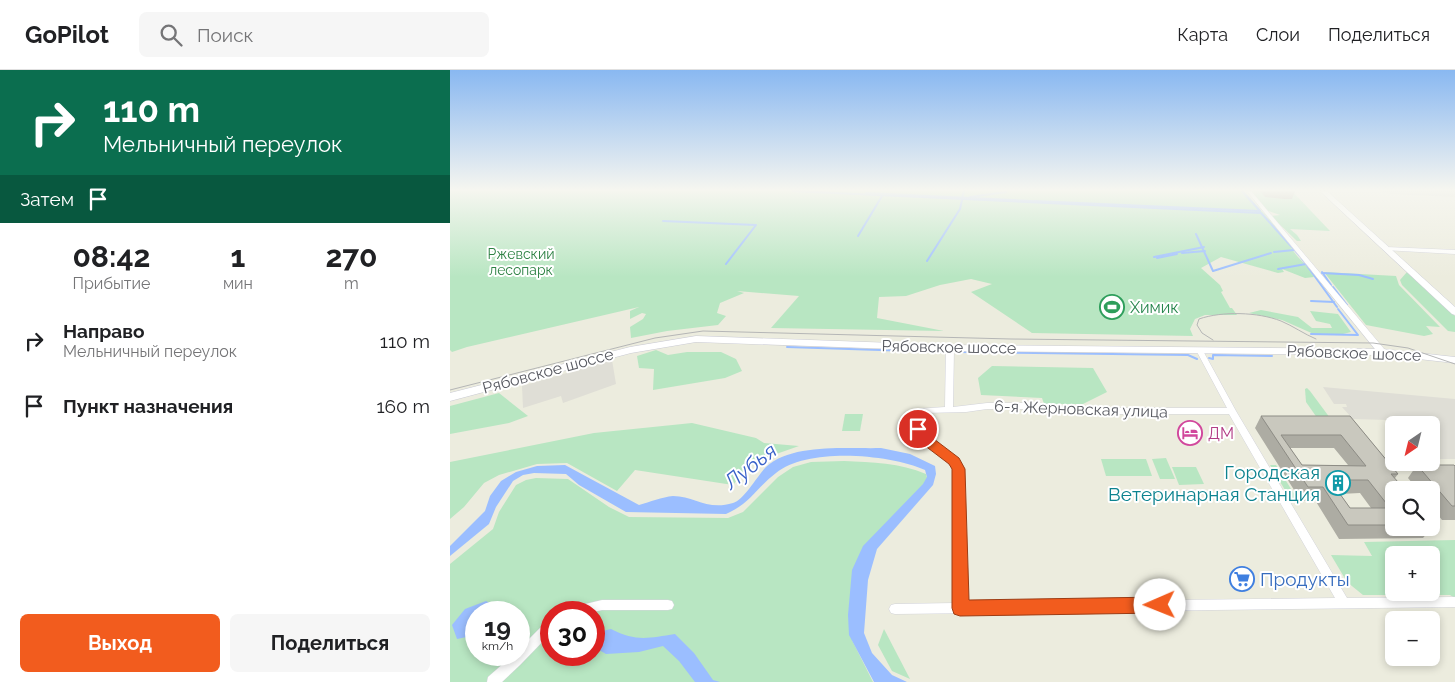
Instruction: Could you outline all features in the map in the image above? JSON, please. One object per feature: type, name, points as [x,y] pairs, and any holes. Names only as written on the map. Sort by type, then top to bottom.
[{"type":"main road","points":[[1355,220],[1455,305]]},
{"type":"main road","points":[[1358,220],[1455,312]]},
{"type":"main road","name":"Рябовское шоссе","points":[[450,397],[630,350],[680,340],[712,339],[950,348],[1382,352],[1455,360]]},
{"type":"street","points":[[1272,220],[1382,352]]},
{"type":"street","points":[[1389,249],[1455,252]]},
{"type":"street","points":[[949,410],[950,348]]},
{"type":"street","points":[[1200,350],[1232,411],[1343,602]]},
{"type":"street","name":"6-я Жерновская улица","points":[[960,608],[958,469],[954,461],[929,443],[921,434],[918,429],[919,411],[1003,406],[1039,406],[1074,411],[1232,411]]},
{"type":"street","points":[[895,609],[1455,602]]},
{"type":"street","points":[[605,605],[668,605]]},
{"type":"street","points":[[493,682],[540,637]]},
{"type":"shaded area","points":[[612,360],[616,384],[563,403],[561,396],[523,408],[522,386]]},
{"type":"shaded area","points":[[1323,387],[1455,399],[1455,459],[1440,459],[1440,416],[1385,416],[1385,420],[1353,419],[1342,407],[1347,407],[1346,404],[1334,404]]},
{"type":"green space","name":"Ржевский лесопарк","points":[[450,220],[1269,220],[1288,241],[1293,251],[1314,277],[1305,278],[1282,269],[1284,272],[1278,273],[1221,257],[1201,268],[1220,285],[1223,291],[1221,292],[1230,308],[1237,315],[1205,315],[1195,319],[1190,329],[1193,336],[1032,333],[971,292],[992,284],[971,279],[940,285],[906,296],[879,297],[877,318],[944,331],[771,328],[799,296],[737,291],[744,293],[720,303],[717,313],[726,316],[718,325],[667,331],[631,338],[630,327],[643,319],[646,314],[642,313],[630,319],[630,311],[639,307],[452,352],[450,350]]},
{"type":"green space","points":[[1275,220],[1319,220],[1330,231],[1290,229],[1301,241],[1297,241]]},
{"type":"green space","points":[[1324,272],[1396,276],[1399,285],[1440,327],[1426,326],[1433,334],[1424,336],[1366,325]]},
{"type":"green space","points":[[1407,272],[1455,316],[1455,332],[1448,331],[1402,285],[1400,280]]},
{"type":"green space","points":[[1261,310],[1298,317],[1312,328],[1332,328],[1330,324],[1316,321],[1310,311],[1338,314],[1351,332],[1339,335],[1316,335],[1282,320],[1249,313]]},
{"type":"green space","points":[[656,350],[668,355],[687,352],[721,352],[736,359],[742,371],[725,378],[653,390],[654,369],[639,368],[637,356]]},
{"type":"green space","points":[[992,366],[1093,368],[1107,392],[1083,404],[1044,404],[1042,398],[981,395],[978,378]]},
{"type":"green space","points":[[1307,388],[1333,422],[1320,422],[1306,402],[1305,389]]},
{"type":"green space","points":[[499,393],[528,416],[509,423],[450,434],[450,406]]},
{"type":"green space","points":[[845,414],[863,414],[860,431],[842,431]]},
{"type":"green space","points":[[692,423],[756,438],[764,443],[799,446],[759,460],[745,470],[733,485],[635,470],[617,491],[567,463],[537,464],[499,475],[484,483],[464,507],[450,519],[450,462],[594,433]]},
{"type":"green space","points":[[1166,458],[1175,479],[1160,479],[1152,459]]},
{"type":"green space","points":[[1101,459],[1146,459],[1152,476],[1106,476]]},
{"type":"green space","points":[[854,461],[896,465],[926,474],[928,481],[865,551],[851,620],[852,640],[873,682],[450,682],[450,564],[493,529],[499,512],[516,485],[536,478],[568,479],[609,507],[629,517],[728,518],[743,512],[778,477],[793,467],[811,462]]},
{"type":"green space","points":[[1270,465],[1276,465],[1298,500],[1291,500]]},
{"type":"green space","points":[[1172,467],[1196,467],[1204,484],[1179,485]]},
{"type":"green space","points":[[1455,540],[1455,598],[1450,595],[1440,595],[1440,546],[1385,546],[1385,595],[1363,595],[1347,582],[1331,555],[1372,556],[1364,542]]},
{"type":"green space","points":[[884,629],[910,679],[892,671],[878,645]]},
{"type":"water","points":[[881,448],[910,454],[935,466],[936,474],[933,485],[877,549],[868,580],[864,633],[872,653],[892,675],[907,682],[874,682],[849,635],[848,615],[852,570],[863,546],[923,484],[927,477],[925,470],[910,464],[870,457],[828,456],[808,459],[790,465],[776,473],[742,505],[726,514],[626,512],[579,485],[566,474],[534,473],[523,475],[513,481],[496,507],[489,524],[450,556],[450,546],[485,511],[490,496],[501,481],[516,472],[537,466],[565,465],[639,505],[673,496],[708,504],[724,505],[737,501],[746,493],[766,467],[777,459],[790,454],[821,449]]},
{"type":"water","points":[[465,609],[465,637],[457,639],[452,625]]},
{"type":"water","points":[[611,629],[628,636],[643,638],[675,634],[694,653],[713,680],[720,682],[695,682],[679,661],[663,646],[639,652],[606,654],[605,630]]},
{"type":"building","points":[[1261,416],[1350,416],[1385,458],[1385,471],[1396,471],[1398,474],[1391,474],[1397,481],[1385,481],[1385,502],[1368,480],[1330,480],[1350,508],[1385,508],[1385,525],[1348,525],[1323,487],[1308,487]],"holes":[[[1281,435],[1341,435],[1366,466],[1302,465]]]},
{"type":"building","points":[[1440,465],[1455,466],[1455,506],[1452,506],[1440,492],[1440,481],[1431,481],[1422,471],[1440,471]]},
{"type":"waterway","points":[[858,236],[868,220]]},
{"type":"waterway","points":[[927,261],[953,220]]},
{"type":"waterway","points":[[1267,220],[1306,264]]},
{"type":"waterway","points":[[663,221],[756,225],[726,264]]},
{"type":"waterway","points":[[1196,234],[1202,247]]},
{"type":"waterway","points":[[1154,257],[1202,247]]},
{"type":"waterway","points":[[1202,247],[1204,251]]},
{"type":"waterway","points":[[1274,252],[1294,250]]},
{"type":"waterway","points":[[1182,253],[1204,251]]},
{"type":"waterway","points":[[1204,251],[1213,271],[1271,253]]},
{"type":"waterway","points":[[1157,258],[1177,254]]},
{"type":"waterway","points":[[1278,269],[1306,264]]},
{"type":"waterway","points":[[1306,264],[1333,302]]},
{"type":"waterway","points":[[1323,273],[1359,275],[1373,279]]},
{"type":"waterway","points":[[1323,273],[1331,285]]},
{"type":"waterway","points":[[1333,287],[1347,305]]},
{"type":"waterway","points":[[1311,301],[1333,302]]},
{"type":"waterway","points":[[1333,302],[1337,307]]},
{"type":"waterway","points":[[1311,334],[1358,335],[1338,309]]},
{"type":"waterway","points":[[787,347],[942,352]]},
{"type":"waterway","points":[[961,352],[1188,355],[1197,359]]},
{"type":"waterway","points":[[1209,358],[1213,359],[1213,355],[1272,356]]},
{"type":"tram line","points":[[1213,340],[1202,333],[1197,325],[1199,319],[1229,314],[1251,314],[1272,318],[1316,339]]},
{"type":"tram line","points":[[450,390],[655,338],[703,331],[1011,339],[1373,343],[1408,348],[1455,364]]},
{"type":"place","name":"Химик","points":[[1112,307]]},
{"type":"place","name":"ДМ","points":[[1190,433]]},
{"type":"place","name":"Городская Ветеринарная Станция","points":[[1338,483]]},
{"type":"place","name":"Продукты","points":[[1242,579]]},
{"type":"route","points":[[918,429],[925,439],[954,461],[958,469],[960,608],[1160,605]]},
{"type":"water label","name":"Лубья","points":[[750,466]]}]
